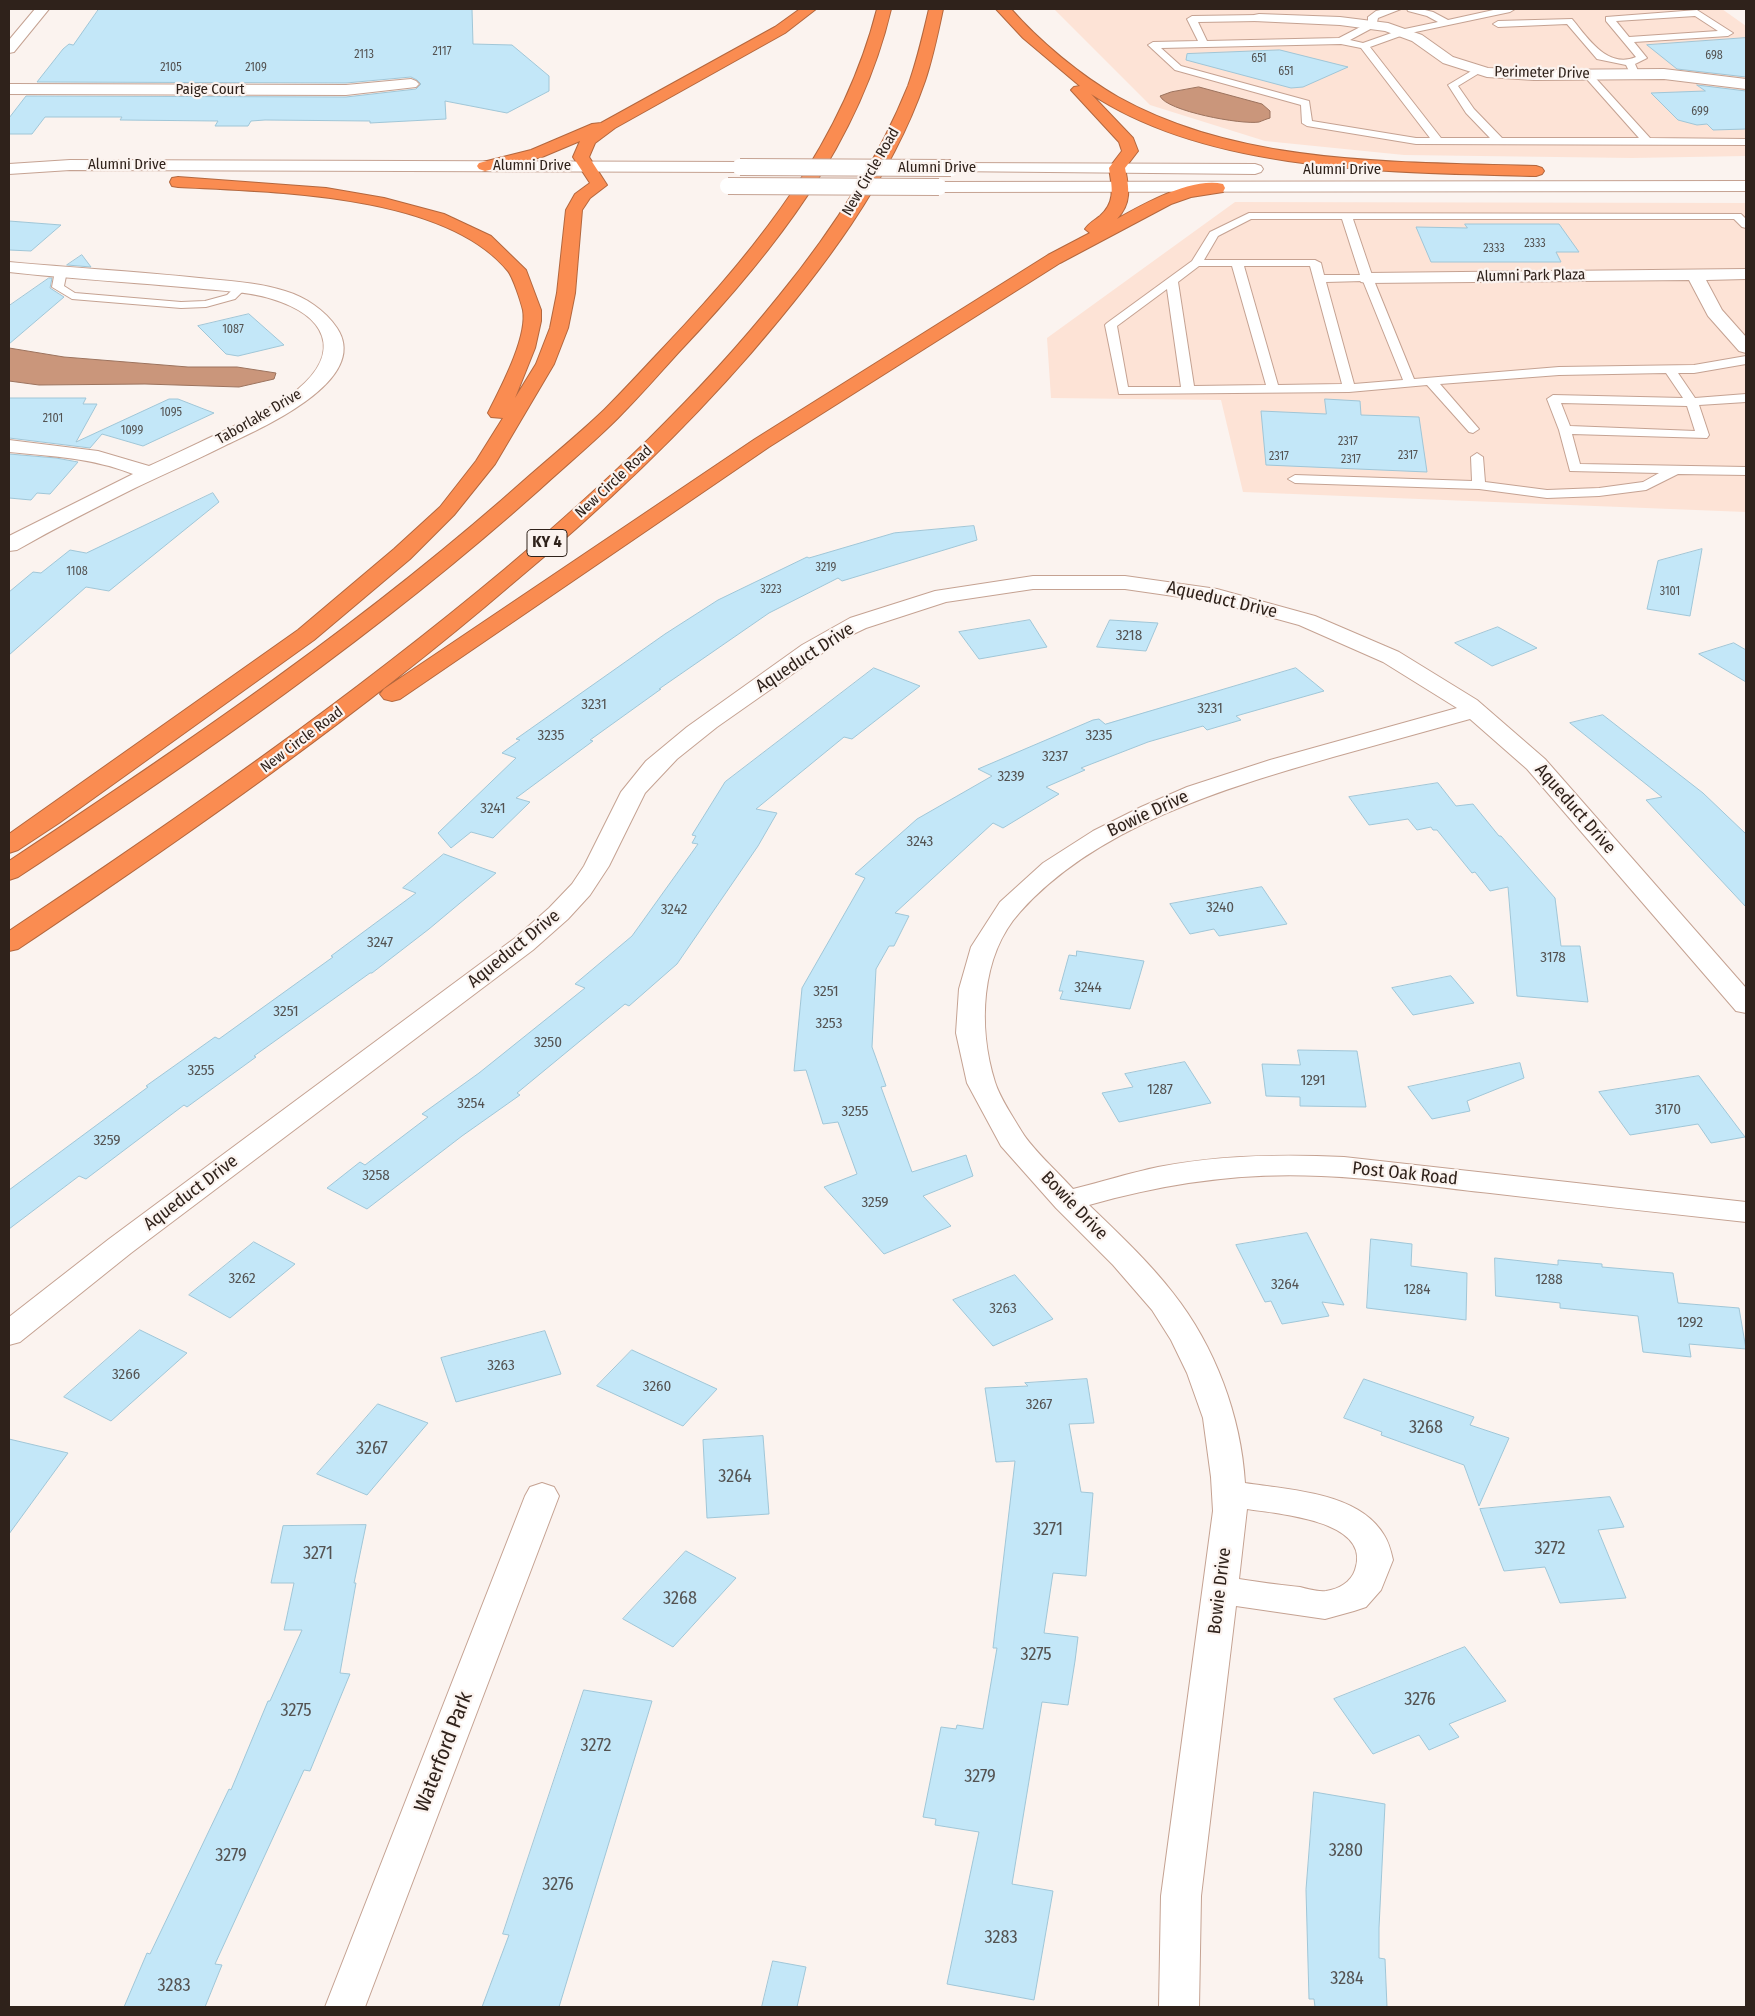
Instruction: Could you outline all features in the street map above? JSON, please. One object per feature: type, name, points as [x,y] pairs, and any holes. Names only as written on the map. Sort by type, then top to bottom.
[{"type":"highway","points":[[485,166],[536,154],[629,113],[780,30],[809,9]]},
{"type":"highway","points":[[9,872],[118,800],[333,647],[428,574],[498,516],[610,415],[724,294],[794,203],[826,154],[849,111],[876,42],[884,9]]},
{"type":"highway","name":"New Circle Road","points":[[9,943],[222,800],[395,670],[463,616],[614,484],[698,400],[771,319],[819,257],[860,197],[896,130],[908,103],[932,36],[936,9]]},
{"type":"highway","points":[[1003,9],[1020,29],[1076,75],[1123,106],[1184,132],[1258,152],[1305,159],[1354,164],[1536,171]]},
{"type":"highway","points":[[146,852],[261,782],[754,448],[1054,259],[1116,213],[1121,188],[1117,168],[1130,151],[1127,141],[1036,42]]},
{"type":"highway","points":[[9,845],[74,801],[306,635],[402,554],[447,512],[485,464],[545,364],[559,328],[566,293],[574,210],[585,193],[599,185],[585,166],[581,157],[588,141],[629,113]]},
{"type":"highway","points":[[178,182],[341,194],[411,208],[460,226],[486,242],[502,253],[525,280],[531,302],[532,323],[509,390],[495,420],[429,529]]},
{"type":"highway","points":[[1054,259],[1166,200],[1188,192],[1216,188]]},
{"type":"street","points":[[9,49],[42,9]]},
{"type":"street","name":"Perimeter Drive","points":[[1259,18],[1373,21],[1418,38],[1448,60],[1478,70],[1516,74],[1588,74],[1632,68],[1746,84]]},
{"type":"street","name":"Paige Court","points":[[9,90],[346,90],[411,84]]},
{"type":"street","name":"Alumni Drive","points":[[9,169],[70,165],[1536,171],[1746,170]]},
{"type":"street","name":"Alumni Drive","points":[[9,180],[64,182]]},
{"type":"street","name":"Alumni Drive","points":[[159,182],[364,183]]},
{"type":"street","name":"Alumni Drive","points":[[570,185],[619,185]]},
{"type":"street","name":"Alumni Drive","points":[[708,186],[1121,188],[1746,186]]},
{"type":"street","name":"Taborlake Drive","points":[[9,267],[181,281],[276,294],[292,300],[318,317],[333,336],[335,344],[333,360],[302,395],[259,420],[63,515],[9,544]]},
{"type":"street","points":[[1694,274],[1714,312],[1732,334],[1746,347]]},
{"type":"street","name":"Alumni Park Plaza","points":[[1368,278],[1746,274]]},
{"type":"street","points":[[9,446],[106,456],[151,474]]},
{"type":"street","name":"Aqueduct Drive","points":[[9,1334],[120,1246],[524,944],[570,904],[589,878],[629,799],[652,768],[686,739],[824,641],[855,624],[929,598],[1002,586],[1045,582],[1098,581],[1197,591],[1252,603],[1347,636],[1392,657],[1440,684],[1509,736],[1536,764],[1746,1004]]},
{"type":"street","name":"Bowie Drive","points":[[1179,2007],[1181,1896],[1230,1511],[1219,1418],[1203,1373],[1186,1337],[1163,1302],[1124,1257],[1067,1201],[1011,1139],[981,1083],[970,1033],[972,989],[984,947],[1009,908],[1052,868],[1102,836],[1196,792],[1343,746],[1475,710]]},
{"type":"street","name":"Post Oak Road","points":[[1067,1201],[1158,1177],[1229,1166],[1294,1164],[1344,1167],[1746,1212]]},
{"type":"street","points":[[1220,1590],[1324,1605],[1354,1597],[1369,1580],[1376,1560],[1371,1542],[1355,1525],[1334,1512],[1298,1504],[1228,1493]]},
{"type":"street","name":"Waterford Park","points":[[345,2007],[542,1496]]},
{"type":"lane","points":[[1184,9],[1192,18],[1203,44]]},
{"type":"lane","points":[[1367,9],[1373,21]]},
{"type":"lane","points":[[1340,41],[1373,21],[1379,13],[1396,9]]},
{"type":"lane","points":[[1411,9],[1430,14],[1447,22]]},
{"type":"lane","points":[[1510,9],[1403,32],[1364,46],[1340,41],[1153,45],[1178,68],[1306,103],[1307,124],[1416,141],[1647,140],[1694,143],[1746,142]]},
{"type":"lane","points":[[1498,24],[1569,20],[1600,57],[1632,68],[1642,58],[1609,19],[1697,13],[1728,33],[1627,40]]},
{"type":"lane","points":[[1192,18],[1259,18]]},
{"type":"lane","points":[[1364,46],[1438,141]]},
{"type":"lane","points":[[1478,70],[1453,85],[1470,110],[1499,141]]},
{"type":"lane","points":[[1588,74],[1647,140]]},
{"type":"lane","points":[[1746,225],[1737,216],[1249,216],[1214,234],[1196,263],[1111,325],[1123,391],[1349,388],[1558,371],[1694,370],[1746,360]]},
{"type":"lane","points":[[1346,216],[1368,278],[1410,383]]},
{"type":"lane","points":[[1196,263],[1315,263],[1349,388]]},
{"type":"lane","points":[[1237,263],[1273,389]]},
{"type":"lane","points":[[1319,279],[1368,278]]},
{"type":"lane","points":[[1172,280],[1188,390]]},
{"type":"lane","points":[[1565,430],[1703,435],[1692,402],[1670,370]]},
{"type":"lane","points":[[1430,381],[1472,429]]},
{"type":"lane","points":[[1746,398],[1692,402],[1553,399],[1565,430],[1575,468],[1746,472]]},
{"type":"lane","points":[[1477,457],[1480,485]]},
{"type":"lane","points":[[1295,478],[1480,485],[1547,494],[1599,492],[1646,486],[1674,471]]},
{"type":"shaded area","points":[[1054,9],[1722,9],[1746,26],[1746,156],[1632,158],[1404,155],[1265,141],[1150,105]]},
{"type":"shaded area","points":[[1199,87],[1262,104],[1270,111],[1270,118],[1259,122],[1250,122],[1205,116],[1176,107],[1165,102],[1160,96]]},
{"type":"shaded area","points":[[1235,202],[1746,203],[1746,512],[1243,492],[1221,400],[1051,398],[1047,338]]},
{"type":"shaded area","points":[[9,348],[64,357],[188,367],[237,367],[276,373],[274,379],[239,387],[145,384],[39,385],[9,381]]},
{"type":"building","points":[[99,9],[472,9],[473,44],[512,45],[549,76],[549,91],[507,113],[445,101],[446,119],[370,123],[370,121],[265,120],[251,121],[248,126],[215,126],[218,121],[120,120],[122,117],[45,117],[32,134],[9,134],[9,118],[26,96],[346,97],[416,89],[421,84],[411,77],[346,83],[37,82],[63,49],[69,44],[73,45]]},
{"type":"building","points":[[1746,38],[1746,77],[1677,69],[1647,45]]},
{"type":"building","points":[[1280,50],[1348,67],[1303,87],[1291,88],[1186,60],[1187,54]]},
{"type":"building","points":[[1697,85],[1746,91],[1746,129],[1713,130],[1707,124],[1697,125],[1678,120],[1651,93],[1705,91]]},
{"type":"building","points":[[9,221],[61,225],[31,251],[9,250]]},
{"type":"building","points":[[1465,224],[1559,224],[1579,252],[1556,252],[1561,262],[1431,262],[1416,227],[1467,228]]},
{"type":"building","points":[[82,255],[91,267],[67,265]]},
{"type":"building","points":[[49,278],[52,278],[50,288],[64,297],[9,344],[9,306]]},
{"type":"building","points":[[249,314],[284,345],[238,356],[226,354],[198,326]]},
{"type":"building","points":[[9,398],[86,398],[83,404],[97,404],[76,442],[169,399],[178,399],[214,413],[143,446],[102,434],[90,448],[9,438]]},
{"type":"building","points":[[1325,399],[1360,401],[1361,415],[1419,417],[1427,472],[1266,465],[1261,411],[1326,414]]},
{"type":"building","points":[[9,454],[78,462],[50,494],[37,493],[31,500],[9,498]]},
{"type":"building","points":[[213,493],[219,502],[109,591],[86,587],[9,655],[9,592],[33,572],[41,573],[70,550],[86,553]]},
{"type":"building","points":[[974,526],[977,540],[842,581],[838,578],[769,613],[659,689],[661,689],[590,740],[593,741],[516,798],[530,802],[493,838],[471,832],[451,848],[438,833],[516,758],[502,753],[520,740],[516,739],[665,634],[718,600],[807,557],[894,533]]},
{"type":"building","points":[[1702,549],[1690,616],[1647,609],[1658,561]]},
{"type":"building","points":[[1030,620],[1047,647],[979,659],[959,632]]},
{"type":"building","points":[[1110,620],[1158,623],[1146,651],[1097,647]]},
{"type":"building","points":[[1498,627],[1537,648],[1492,666],[1455,643]]},
{"type":"building","points":[[1734,643],[1746,650],[1746,682],[1699,654]]},
{"type":"building","points":[[874,668],[920,686],[852,739],[844,737],[756,809],[777,813],[758,846],[677,964],[629,1006],[625,1004],[517,1093],[520,1095],[462,1136],[367,1209],[327,1188],[360,1162],[365,1165],[428,1117],[422,1114],[479,1073],[585,988],[575,984],[632,936],[698,844],[692,843],[696,836],[692,835],[725,782]]},
{"type":"building","points":[[1296,668],[1324,691],[1236,716],[1241,720],[1207,730],[1203,726],[1148,742],[1081,768],[1085,770],[1046,787],[1059,794],[1003,828],[993,823],[895,913],[909,916],[894,946],[889,946],[876,969],[872,1047],[886,1086],[881,1087],[912,1172],[966,1155],[973,1176],[923,1196],[951,1226],[884,1254],[824,1187],[857,1174],[838,1122],[823,1124],[806,1070],[794,1071],[802,988],[865,878],[855,874],[917,819],[992,776],[978,769],[1093,720],[1099,719],[1105,724]]},
{"type":"building","points":[[1603,715],[1703,793],[1746,834],[1746,907],[1646,800],[1662,797],[1570,723]]},
{"type":"building","points":[[1438,783],[1456,806],[1473,804],[1555,898],[1561,946],[1580,946],[1588,1002],[1517,996],[1508,887],[1490,891],[1475,872],[1472,873],[1437,830],[1433,830],[1431,827],[1417,830],[1408,819],[1369,825],[1349,797]]},
{"type":"building","points":[[444,854],[496,873],[429,929],[372,973],[254,1056],[256,1057],[187,1107],[184,1105],[86,1179],[79,1176],[9,1229],[9,1190],[148,1087],[146,1086],[215,1037],[219,1039],[333,957],[331,956],[416,893],[403,888]]},
{"type":"building","points":[[1262,887],[1287,924],[1219,936],[1214,929],[1190,934],[1170,904]]},
{"type":"building","points":[[1077,951],[1144,961],[1130,1009],[1060,999],[1063,991],[1059,991],[1069,955],[1076,956]]},
{"type":"building","points":[[1451,976],[1474,1003],[1413,1015],[1392,988]]},
{"type":"building","points":[[1298,1050],[1357,1051],[1366,1107],[1300,1106],[1300,1097],[1266,1096],[1262,1064],[1300,1065]]},
{"type":"building","points":[[1185,1062],[1211,1103],[1119,1122],[1102,1093],[1133,1087],[1125,1074]]},
{"type":"building","points":[[1520,1063],[1524,1078],[1467,1101],[1470,1111],[1432,1119],[1408,1087]]},
{"type":"building","points":[[1699,1076],[1745,1137],[1711,1143],[1698,1124],[1630,1135],[1599,1092]]},
{"type":"building","points":[[1307,1233],[1344,1305],[1322,1302],[1329,1316],[1282,1324],[1271,1301],[1265,1302],[1236,1245]]},
{"type":"building","points":[[1371,1239],[1412,1244],[1411,1266],[1467,1273],[1466,1320],[1367,1308]]},
{"type":"building","points":[[254,1242],[295,1264],[230,1318],[189,1295]]},
{"type":"building","points":[[1495,1258],[1558,1265],[1558,1260],[1602,1264],[1602,1267],[1673,1273],[1678,1303],[1739,1308],[1746,1349],[1689,1344],[1691,1357],[1643,1352],[1638,1316],[1560,1308],[1560,1303],[1496,1296]]},
{"type":"building","points":[[1015,1275],[1053,1319],[993,1346],[953,1300]]},
{"type":"building","points":[[140,1330],[187,1353],[111,1421],[64,1397]]},
{"type":"building","points":[[545,1331],[561,1374],[456,1402],[441,1358]]},
{"type":"building","points":[[632,1350],[717,1389],[683,1426],[597,1386]]},
{"type":"building","points":[[1087,1379],[1094,1423],[1069,1424],[1081,1492],[1093,1493],[1086,1576],[1053,1573],[1044,1633],[1078,1637],[1075,1661],[1068,1705],[1042,1702],[1012,1884],[1053,1891],[1034,2000],[947,1984],[979,1832],[935,1825],[936,1819],[923,1817],[941,1727],[956,1729],[957,1725],[983,1729],[997,1648],[993,1648],[1015,1461],[996,1462],[985,1388],[1028,1386],[1025,1383]]},
{"type":"building","points":[[1364,1379],[1474,1417],[1470,1425],[1509,1438],[1479,1506],[1464,1465],[1381,1435],[1382,1432],[1344,1418]]},
{"type":"building","points":[[378,1404],[428,1423],[367,1495],[317,1474]]},
{"type":"building","points":[[763,1436],[769,1514],[707,1518],[703,1440]]},
{"type":"building","points":[[9,1439],[68,1453],[9,1534]]},
{"type":"building","points":[[1610,1497],[1624,1527],[1598,1530],[1626,1598],[1560,1603],[1545,1567],[1504,1571],[1480,1509]]},
{"type":"building","points":[[366,1525],[354,1583],[356,1583],[340,1673],[350,1674],[310,1771],[304,1770],[215,1964],[222,1965],[205,2007],[124,2007],[147,1953],[150,1954],[229,1789],[231,1790],[268,1701],[270,1701],[302,1630],[284,1630],[294,1583],[271,1583],[283,1526]]},
{"type":"building","points":[[686,1551],[736,1578],[673,1647],[623,1619]]},
{"type":"building","points":[[1465,1647],[1506,1701],[1449,1724],[1459,1737],[1429,1750],[1419,1735],[1373,1754],[1334,1699]]},
{"type":"building","points":[[584,1690],[652,1701],[559,2007],[482,2007],[509,1935],[503,1934]]},
{"type":"building","points":[[1314,1792],[1385,1804],[1379,1958],[1385,1959],[1387,2007],[1315,2007],[1314,1999],[1309,1999],[1306,1890]]},
{"type":"building","points":[[773,1961],[806,1967],[797,2007],[762,2007]]}]
